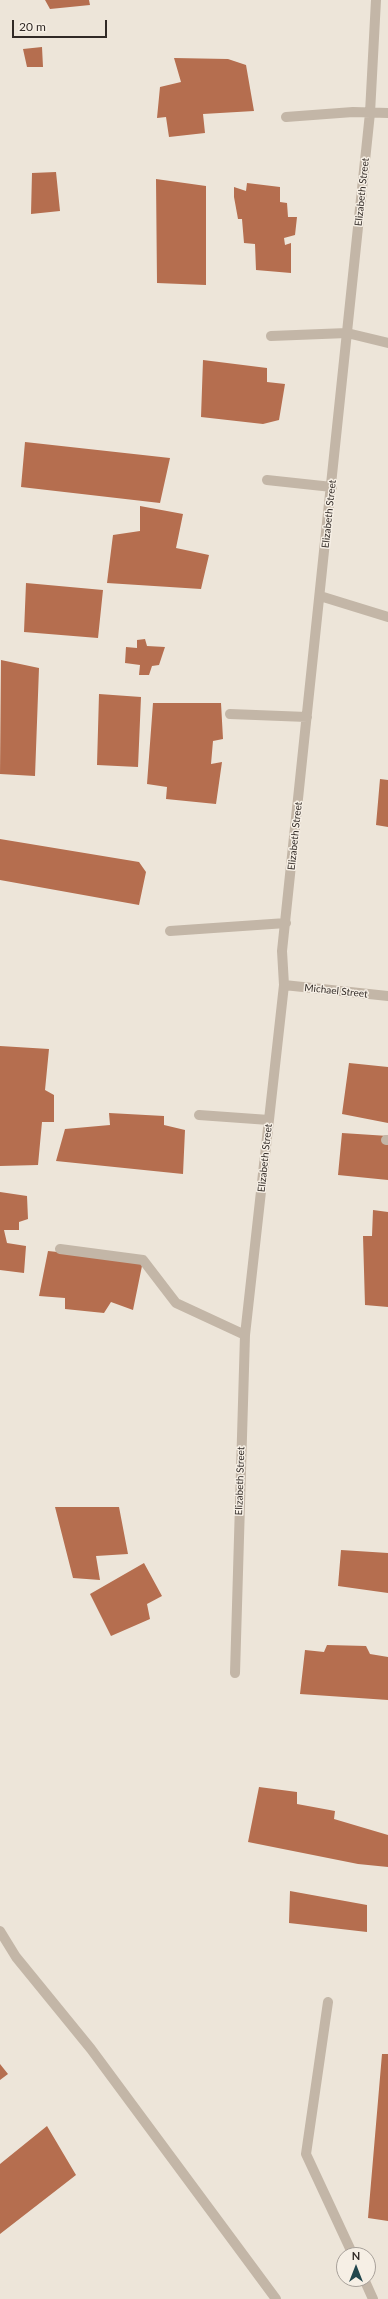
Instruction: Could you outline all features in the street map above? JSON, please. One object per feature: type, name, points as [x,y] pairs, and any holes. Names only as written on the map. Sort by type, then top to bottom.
[{"type":"street","name":"Elizabeth Street","points":[[235,1673],[245,1335],[284,985],[282,951],[332,488],[370,113],[376,0]]},
{"type":"street","points":[[286,117],[353,112],[388,113]]},
{"type":"street","points":[[271,336],[347,333],[388,343]]},
{"type":"street","points":[[267,480],[332,488]]},
{"type":"street","points":[[320,596],[383,615],[388,621]]},
{"type":"street","points":[[230,714],[307,717]]},
{"type":"street","points":[[170,931],[286,924]]},
{"type":"street","name":"Michael Street","points":[[284,985],[388,996]]},
{"type":"street","points":[[199,1115],[269,1120]]},
{"type":"street","points":[[60,1249],[143,1260],[176,1302],[245,1335]]},
{"type":"street","points":[[0,1931],[16,1957],[91,2049],[276,2299]]},
{"type":"street","points":[[328,2002],[306,2154],[349,2247]]},
{"type":"street","points":[[368,2287],[373,2299]]},
{"type":"building","points":[[45,0],[89,0],[90,5],[50,9]]},
{"type":"building","points":[[42,47],[43,67],[27,67],[23,49]]},
{"type":"building","points":[[174,58],[228,59],[246,65],[254,111],[203,114],[205,133],[169,137],[166,117],[157,118],[160,87],[181,82]]},
{"type":"building","points":[[56,172],[60,211],[31,214],[32,173]]},
{"type":"building","points":[[156,179],[206,186],[206,285],[157,283]]},
{"type":"building","points":[[247,183],[280,187],[280,202],[287,203],[288,217],[297,217],[295,235],[284,238],[285,245],[291,243],[291,273],[256,270],[255,244],[244,243],[242,219],[238,219],[234,197],[234,187],[246,191]]},
{"type":"building","points":[[203,360],[267,368],[267,382],[285,384],[279,420],[263,424],[201,417]]},
{"type":"building","points":[[25,442],[170,458],[160,503],[21,487]]},
{"type":"building","points":[[140,506],[183,514],[176,548],[209,555],[201,589],[107,583],[113,535],[140,531]]},
{"type":"building","points":[[26,583],[103,590],[98,638],[24,632]]},
{"type":"building","points":[[145,639],[147,646],[165,647],[159,665],[152,666],[149,675],[139,675],[140,665],[125,663],[126,647],[137,648],[137,640]]},
{"type":"building","points":[[1,660],[39,668],[35,776],[0,774]]},
{"type":"building","points":[[99,694],[141,697],[138,767],[97,765]]},
{"type":"building","points":[[153,703],[221,703],[223,739],[213,741],[211,764],[222,762],[216,804],[166,799],[167,787],[147,784]]},
{"type":"building","points":[[380,779],[388,780],[388,827],[376,825]]},
{"type":"building","points":[[0,839],[139,862],[146,872],[139,905],[0,880]]},
{"type":"building","points":[[0,1046],[49,1049],[45,1090],[54,1095],[54,1122],[42,1122],[38,1165],[0,1166]]},
{"type":"building","points":[[349,1063],[388,1067],[388,1123],[342,1114]]},
{"type":"building","points":[[109,1113],[164,1116],[164,1125],[185,1130],[183,1174],[56,1161],[65,1129],[110,1125]]},
{"type":"building","points":[[342,1133],[388,1136],[388,1180],[338,1175]]},
{"type":"building","points":[[0,1192],[27,1196],[28,1219],[19,1222],[19,1230],[4,1230],[7,1243],[26,1246],[24,1273],[0,1270]]},
{"type":"building","points":[[373,1210],[388,1212],[388,1307],[365,1305],[363,1236],[372,1236]]},
{"type":"building","points":[[48,1251],[143,1261],[133,1310],[111,1302],[104,1313],[65,1309],[65,1298],[39,1296]]},
{"type":"building","points":[[55,1507],[119,1507],[128,1554],[96,1556],[100,1580],[73,1578]]},
{"type":"building","points":[[341,1550],[388,1553],[388,1593],[338,1586]]},
{"type":"building","points":[[144,1563],[162,1596],[147,1604],[150,1619],[111,1636],[90,1594]]},
{"type":"building","points":[[327,1645],[366,1646],[370,1654],[388,1657],[388,1700],[300,1694],[305,1650],[324,1652]]},
{"type":"building","points":[[259,1787],[297,1792],[297,1804],[335,1811],[334,1819],[388,1835],[388,1867],[358,1864],[248,1842]]},
{"type":"building","points":[[290,1891],[367,1905],[367,1932],[289,1923]]},
{"type":"building","points":[[382,2054],[388,2054],[388,2221],[368,2218]]},
{"type":"building","points":[[0,2064],[8,2074],[0,2080]]},
{"type":"building","points":[[47,2126],[76,2175],[0,2234],[0,2164]]}]
